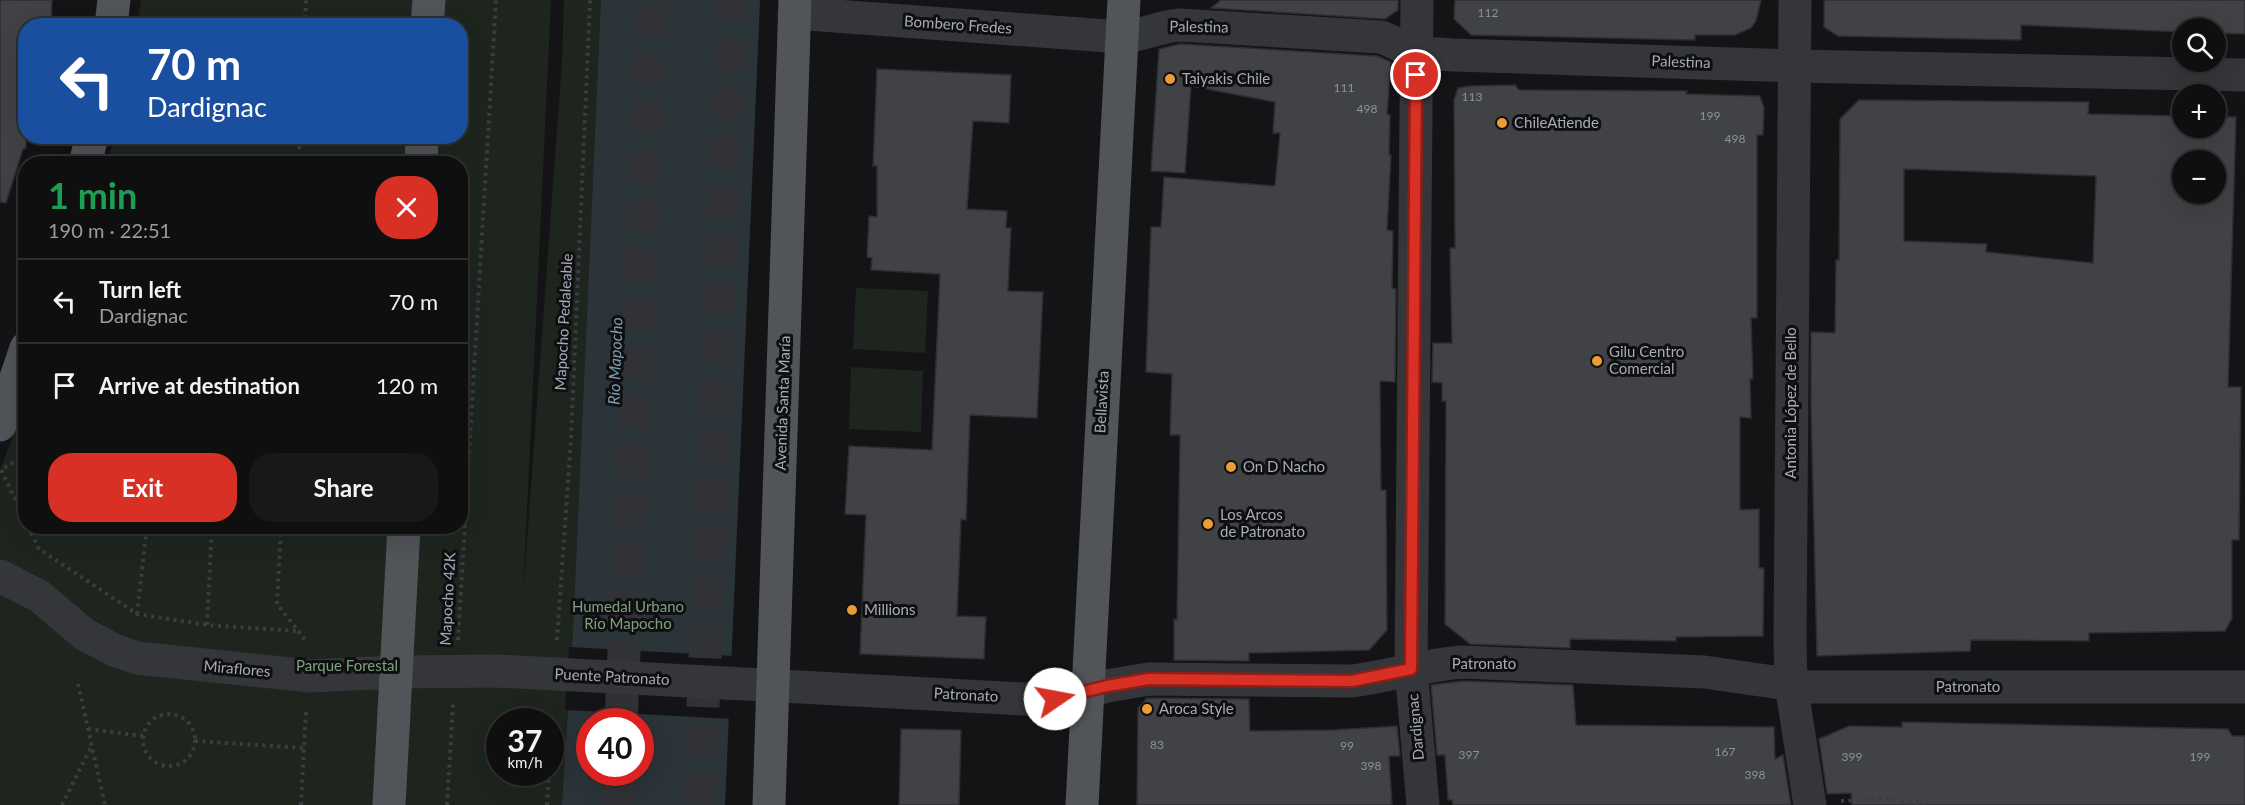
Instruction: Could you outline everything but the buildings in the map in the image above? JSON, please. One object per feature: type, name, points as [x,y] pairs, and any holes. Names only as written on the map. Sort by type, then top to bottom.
[{"type":"main road","points":[[112,18],[114,0]]},
{"type":"main road","points":[[428,18],[429,0]]},
{"type":"main road","name":"Bellavista","points":[[1082,805],[1124,0]]},
{"type":"main road","name":"Avenida Santa María","points":[[769,805],[795,6]]},
{"type":"main road","points":[[0,425],[18,372]]},
{"type":"main road","points":[[389,805],[404,534]]},
{"type":"street","name":"Dardignac","points":[[1417,0],[1411,669],[1423,805]]},
{"type":"street","name":"Antonia López de Bello","points":[[1795,0],[1791,684],[1810,803]]},
{"type":"street","name":"Bombero Fredes","points":[[795,6],[1122,36]]},
{"type":"street","name":"Palestina","points":[[1122,36],[1133,36],[1156,28],[1180,25],[1380,37],[1416,52],[1454,55],[1793,66],[2245,75]]},
{"type":"street","name":"Miraflores","points":[[0,576],[39,596],[84,634],[114,650],[137,658],[310,676],[497,671]]},
{"type":"street","name":"Patronato","points":[[726,683],[1043,700],[1087,692],[1127,681],[1149,679],[1352,681],[1462,662],[1728,674],[1809,687],[2245,687]]},
{"type":"street","name":"Puente Patronato","points":[[497,671],[726,683]]},
{"type":"path","points":[[305,18],[306,0]]},
{"type":"path","name":"Mapocho 42K","points":[[468,470],[496,0]]},
{"type":"path","name":"Mapocho Pedaleable","points":[[557,644],[571,426],[590,0]]},
{"type":"path","points":[[18,459],[2,470],[18,504]]},
{"type":"path","points":[[32,534],[39,549],[137,614],[207,625],[297,631]]},
{"type":"path","points":[[137,614],[146,534]]},
{"type":"path","points":[[207,625],[212,534]]},
{"type":"path","name":"Mapocho 42K","points":[[447,805],[464,534]]},
{"type":"path","points":[[78,684],[105,805]]},
{"type":"path","points":[[167,713],[181,716],[192,726],[195,741],[190,755],[180,764],[166,766],[154,762],[145,753],[142,740],[145,727],[154,717],[167,713]]},
{"type":"path","points":[[88,729],[143,736]]},
{"type":"path","points":[[195,741],[304,748]]},
{"type":"path","points":[[62,805],[92,746]]},
{"type":"path","points":[[547,805],[548,786]]},
{"type":"path","points":[[1810,803],[1889,799],[1924,805]]},
{"type":"green space","name":"Parque Forestal","points":[[141,0],[551,0],[523,596],[562,61],[564,0],[760,0],[725,805],[0,805],[0,470],[18,422],[18,534],[468,534],[468,156],[109,156],[113,144],[468,144],[468,18],[138,18]]},
{"type":"green space","points":[[856,288],[928,291],[925,353],[853,349]]},
{"type":"green space","points":[[851,367],[923,371],[921,432],[849,429]]},
{"type":"water","name":"Humedal Urbano Río Mapocho","points":[[601,0],[760,0],[725,805],[562,805],[573,633]]},
{"type":"pier","points":[[569,647],[735,656],[732,719],[654,715],[654,708],[565,710]]},
{"type":"tunnel","points":[[622,708],[652,0]]},
{"type":"tunnel","points":[[699,805],[732,0]]},
{"type":"tunnel","points":[[618,805],[619,786]]},
{"type":"place","name":"Taiyakis Chile","points":[[1170,79]]},
{"type":"place","name":"ChileAtiende","points":[[1502,123]]},
{"type":"place","name":"Gilu Centro Comercial","points":[[1597,361]]},
{"type":"place","name":"On D Nacho","points":[[1231,467]]},
{"type":"place","name":"Los Arcos de Patronato","points":[[1208,524]]},
{"type":"place","name":"Millions","points":[[852,610]]},
{"type":"place","name":"Aroca Style","points":[[1147,709]]},
{"type":"route","points":[[1055,699],[1127,681],[1149,679],[1352,681],[1377,678],[1411,669],[1416,75]]},
{"type":"water label","name":"Río Mapocho","points":[[615,361]]}]
